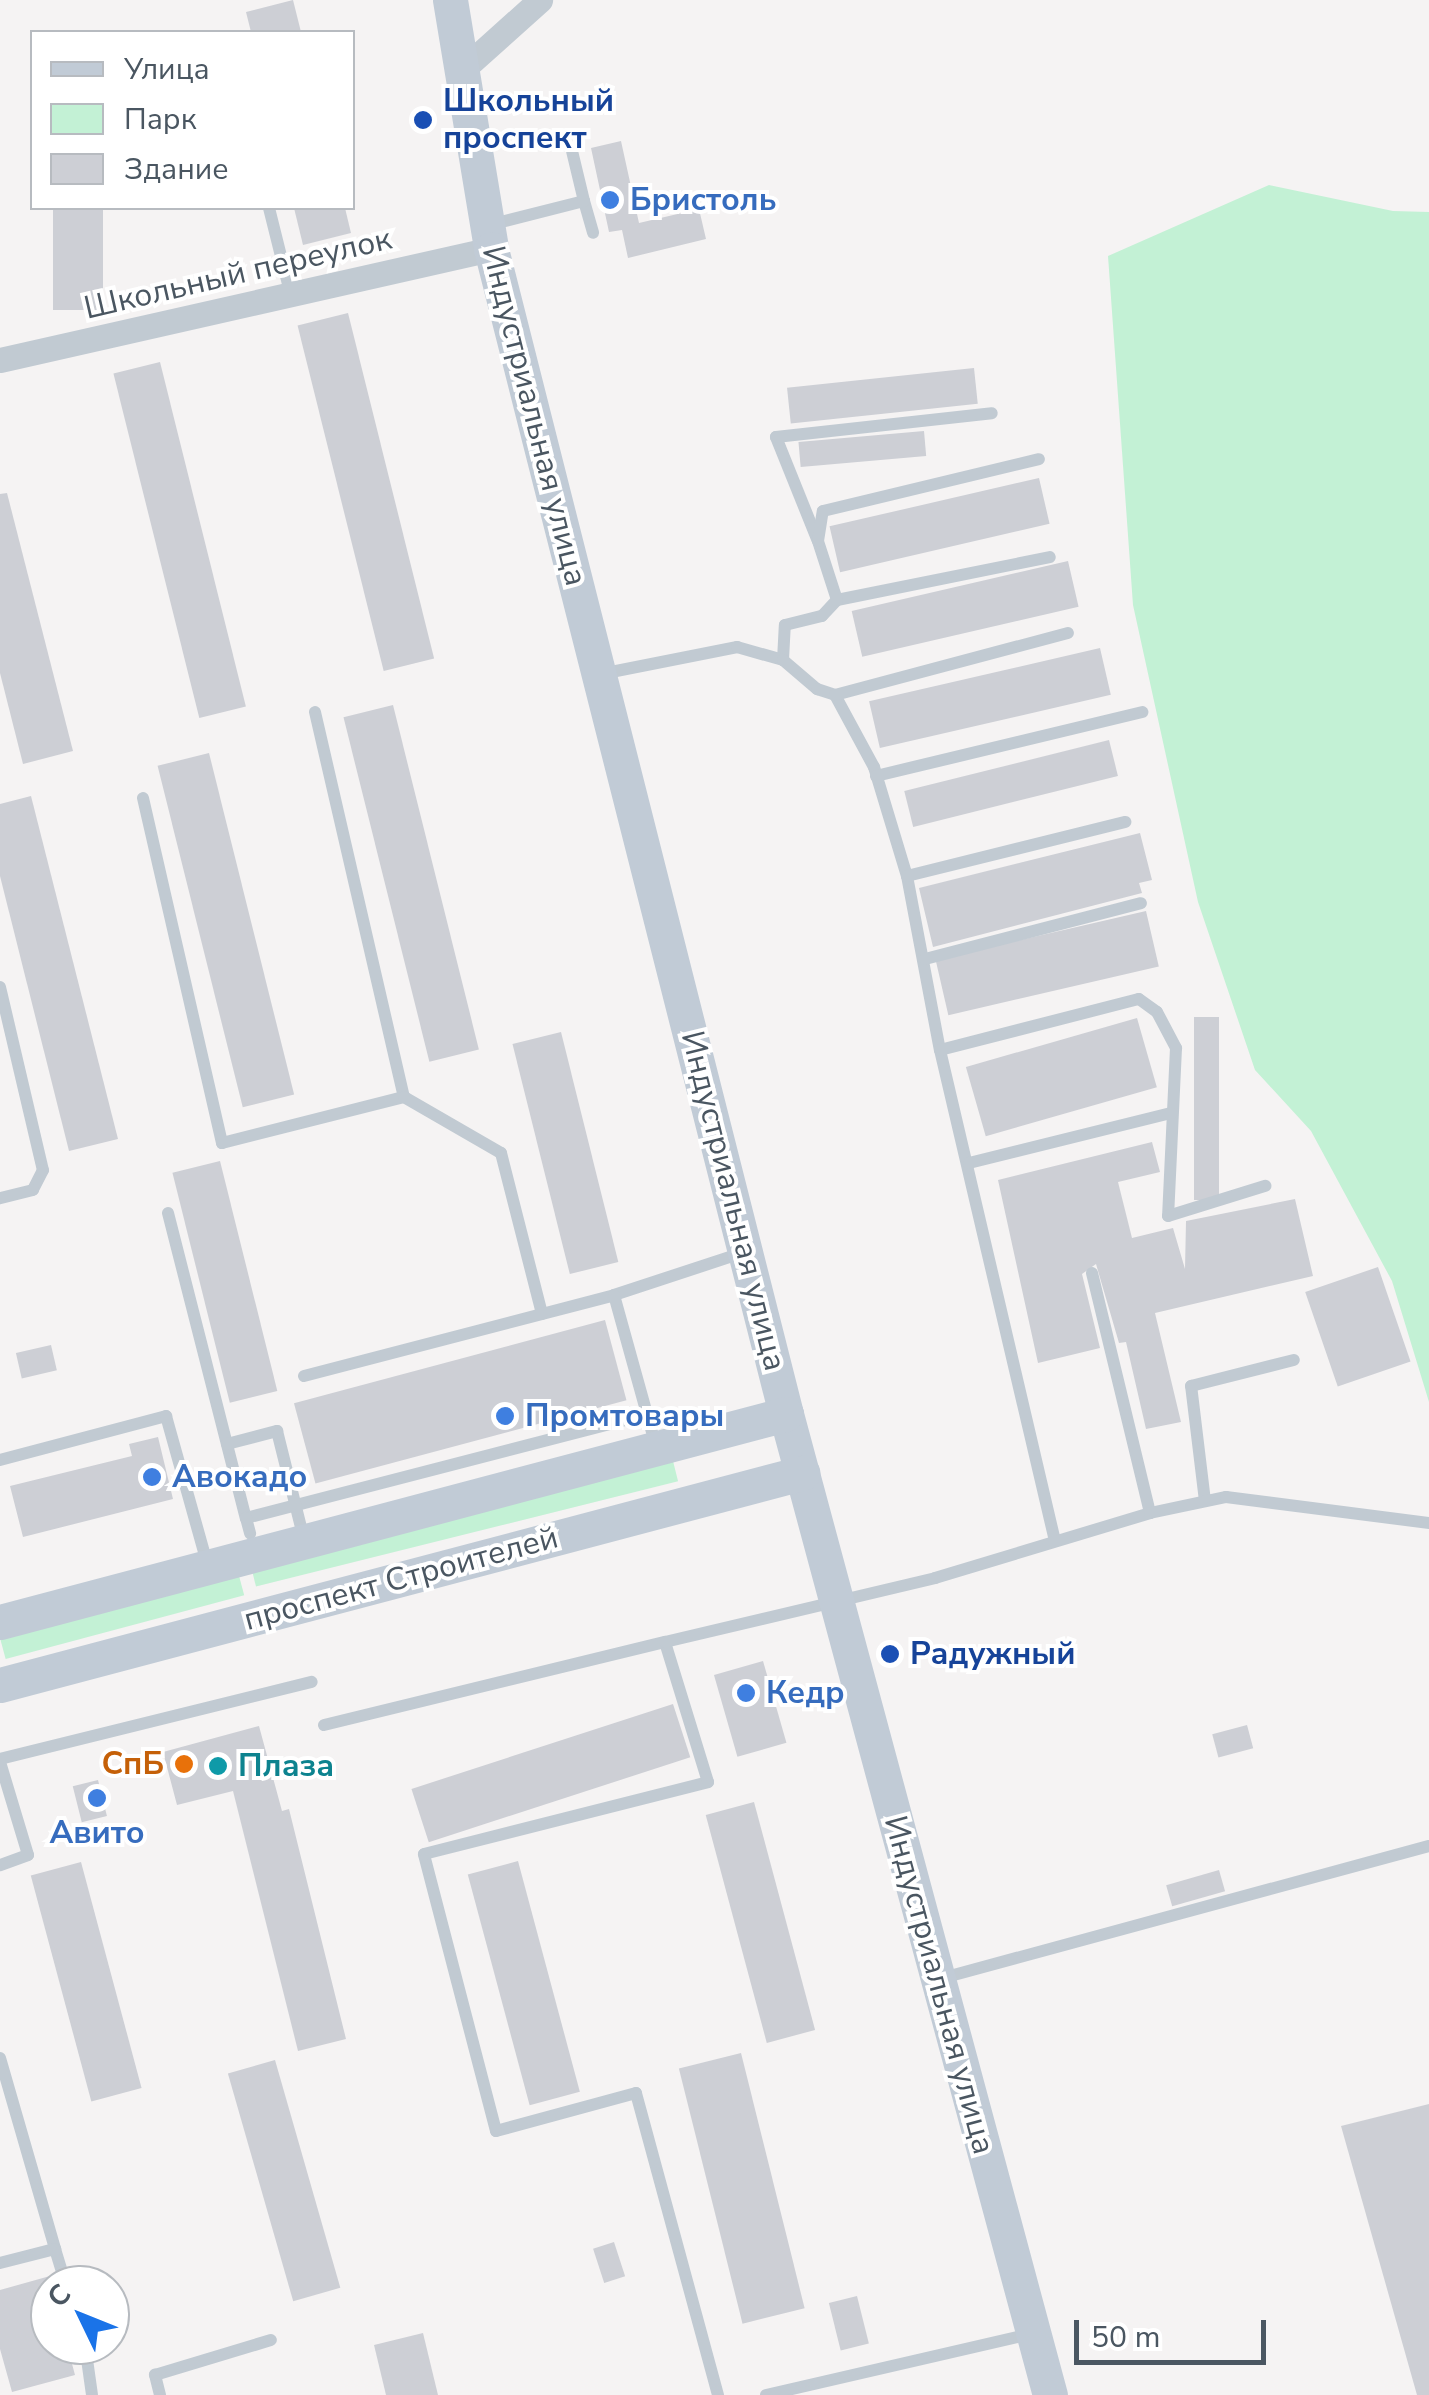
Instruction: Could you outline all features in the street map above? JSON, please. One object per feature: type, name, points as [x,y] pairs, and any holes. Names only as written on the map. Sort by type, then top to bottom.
[{"type":"street","name":"Индустриальная улица","points":[[450,0],[489,237],[786,1414],[1050,2395]]},
{"type":"street","points":[[462,70],[540,0]]},
{"type":"street","name":"Школьный переулок","points":[[0,360],[290,296],[489,237]]},
{"type":"street","name":"проспект Строителей","points":[[1,1616],[208,1567],[786,1414]]},
{"type":"street","name":"проспект Строителей","points":[[0,1685],[802,1473]]},
{"type":"lane","points":[[572,151],[593,233]]},
{"type":"lane","points":[[489,237],[584,201]]},
{"type":"lane","points":[[269,210],[290,296]]},
{"type":"lane","points":[[837,600],[776,437],[992,414]]},
{"type":"lane","points":[[818,542],[823,511],[1039,459]]},
{"type":"lane","points":[[783,660],[785,626],[822,616],[837,600],[1050,557]]},
{"type":"lane","points":[[835,696],[1068,633]]},
{"type":"lane","points":[[600,674],[737,646],[783,660],[835,696],[876,776],[908,876],[940,1050],[1055,1541]]},
{"type":"lane","points":[[315,712],[404,1096]]},
{"type":"lane","points":[[876,776],[1142,712]]},
{"type":"lane","points":[[143,798],[222,1143],[404,1096],[502,1153],[542,1314]]},
{"type":"lane","points":[[908,876],[1125,822]]},
{"type":"lane","points":[[924,959],[1141,903]]},
{"type":"lane","points":[[0,987],[43,1170],[33,1190],[0,1198]]},
{"type":"lane","points":[[940,1050],[1139,999],[1158,1012],[1176,1048],[1168,1216],[1265,1186]]},
{"type":"lane","points":[[969,1164],[1171,1113]]},
{"type":"lane","points":[[168,1213],[250,1533]]},
{"type":"lane","points":[[304,1376],[614,1295],[746,1252]]},
{"type":"lane","points":[[1092,1273],[1150,1513]]},
{"type":"lane","points":[[614,1295],[657,1448]]},
{"type":"lane","points":[[1205,1501],[1191,1386],[1294,1360]]},
{"type":"lane","points":[[246,1518],[647,1414]]},
{"type":"lane","points":[[0,1460],[166,1416],[208,1567]]},
{"type":"lane","points":[[227,1444],[276,1431],[304,1542]]},
{"type":"lane","points":[[324,1725],[836,1602],[1150,1513],[1226,1497],[1429,1523]]},
{"type":"lane","points":[[665,1642],[708,1782],[424,1854],[496,2131],[636,2093],[718,2395]]},
{"type":"lane","points":[[0,1865],[28,1855],[0,1761],[312,1682]]},
{"type":"lane","points":[[937,1980],[1429,1846]]},
{"type":"lane","points":[[0,2058],[59,2265]]},
{"type":"lane","points":[[0,2263],[54,2249]]},
{"type":"lane","points":[[766,2395],[1033,2334]]},
{"type":"lane","points":[[160,2395],[155,2374],[272,2340]]},
{"type":"lane","points":[[87,2365],[92,2395]]},
{"type":"green space","points":[[1269,185],[1393,211],[1429,212],[1429,1402],[1392,1281],[1311,1131],[1255,1070],[1198,902],[1133,605],[1108,256]]},
{"type":"green space","points":[[672,1457],[678,1481],[256,1586],[250,1562]]},
{"type":"green space","points":[[238,1572],[244,1595],[6,1659],[0,1636]]},
{"type":"building","points":[[293,0],[300,30],[250,30],[246,12]]},
{"type":"building","points":[[621,141],[639,223],[699,209],[706,239],[628,258],[622,230],[609,232],[591,148]]},
{"type":"building","points":[[53,210],[103,210],[103,310],[53,310]]},
{"type":"building","points":[[294,210],[345,210],[351,233],[303,245]]},
{"type":"building","points":[[348,313],[434,658],[384,671],[298,326]]},
{"type":"building","points":[[160,362],[246,706],[199,718],[113,374]]},
{"type":"building","points":[[974,368],[978,404],[791,423],[787,388]]},
{"type":"building","points":[[924,431],[926,456],[801,467],[798,442]]},
{"type":"building","points":[[1039,478],[1050,524],[840,572],[830,526]]},
{"type":"building","points":[[7,493],[73,751],[23,764],[0,673],[0,494]]},
{"type":"building","points":[[1068,561],[1079,607],[862,657],[852,611]]},
{"type":"building","points":[[1100,648],[1111,695],[880,748],[869,701]]},
{"type":"building","points":[[393,705],[479,1049],[429,1062],[344,717]]},
{"type":"building","points":[[1109,740],[1118,776],[913,827],[904,791]]},
{"type":"building","points":[[209,753],[294,1095],[243,1107],[158,766]]},
{"type":"building","points":[[31,796],[118,1139],[69,1151],[0,876],[0,804]]},
{"type":"building","points":[[1140,833],[1152,880],[1139,883],[1142,893],[933,947],[919,888]]},
{"type":"building","points":[[1146,911],[1159,967],[948,1015],[936,960]]},
{"type":"building","points":[[1194,1017],[1219,1017],[1219,1200],[1194,1200]]},
{"type":"building","points":[[1137,1018],[1157,1087],[986,1136],[966,1067]]},
{"type":"building","points":[[561,1032],[618,1262],[570,1274],[512,1044]]},
{"type":"building","points":[[1152,1142],[1160,1172],[1118,1182],[1132,1238],[1173,1228],[1185,1269],[1186,1221],[1295,1199],[1313,1276],[1155,1313],[1181,1422],[1146,1429],[1126,1342],[1119,1343],[1096,1264],[1082,1274],[1100,1348],[1038,1363],[998,1180]]},
{"type":"building","points":[[220,1161],[277,1391],[230,1403],[172,1173]]},
{"type":"building","points":[[1378,1267],[1411,1362],[1338,1387],[1305,1292]]},
{"type":"building","points":[[605,1320],[626,1400],[315,1484],[294,1403]]},
{"type":"building","points":[[51,1345],[57,1370],[22,1378],[16,1353]]},
{"type":"building","points":[[158,1437],[173,1499],[23,1537],[10,1486],[132,1456],[129,1444]]},
{"type":"building","name":"Кедр","points":[[763,1661],[786,1743],[737,1757],[714,1675]]},
{"type":"building","points":[[673,1704],[690,1757],[429,1842],[411,1789]]},
{"type":"building","points":[[1247,1725],[1253,1748],[1218,1757],[1212,1734]]},
{"type":"building","points":[[259,1726],[282,1811],[289,1809],[346,2039],[298,2051],[233,1791],[177,1805],[163,1752]]},
{"type":"building","points":[[98,1780],[107,1816],[82,1822],[73,1786]]},
{"type":"building","points":[[754,1802],[815,2030],[767,2043],[706,1815]]},
{"type":"building","points":[[518,1861],[580,2092],[530,2105],[468,1874]]},
{"type":"building","points":[[81,1862],[142,2088],[91,2101],[31,1875]]},
{"type":"building","points":[[1219,1870],[1225,1891],[1172,1906],[1166,1885]]},
{"type":"building","points":[[741,2053],[805,2308],[743,2324],[679,2068]]},
{"type":"building","points":[[275,2060],[340,2288],[293,2301],[228,2074]]},
{"type":"building","points":[[1429,2104],[1429,2395],[1417,2395],[1341,2126]]},
{"type":"building","points":[[614,2242],[625,2276],[604,2283],[593,2249]]},
{"type":"building","points":[[30,2282],[30,2365],[72,2365],[75,2375],[12,2392],[0,2349],[0,2290]]},
{"type":"building","points":[[857,2296],[869,2344],[841,2351],[829,2303]]},
{"type":"building","points":[[423,2333],[438,2395],[386,2395],[374,2345]]},
{"type":"place","name":"Школьный проспект","points":[[423,120]]},
{"type":"place","name":"Бристоль","points":[[610,200]]},
{"type":"place","name":"Промтовары","points":[[505,1416]]},
{"type":"place","name":"Авокадо","points":[[152,1477]]},
{"type":"place","name":"Радужный","points":[[890,1654]]},
{"type":"place","name":"Кедр","points":[[746,1693]]},
{"type":"place","name":"СпБ","points":[[184,1764]]},
{"type":"place","name":"Плаза","points":[[218,1766]]},
{"type":"place","name":"Авито","points":[[97,1798]]}]
